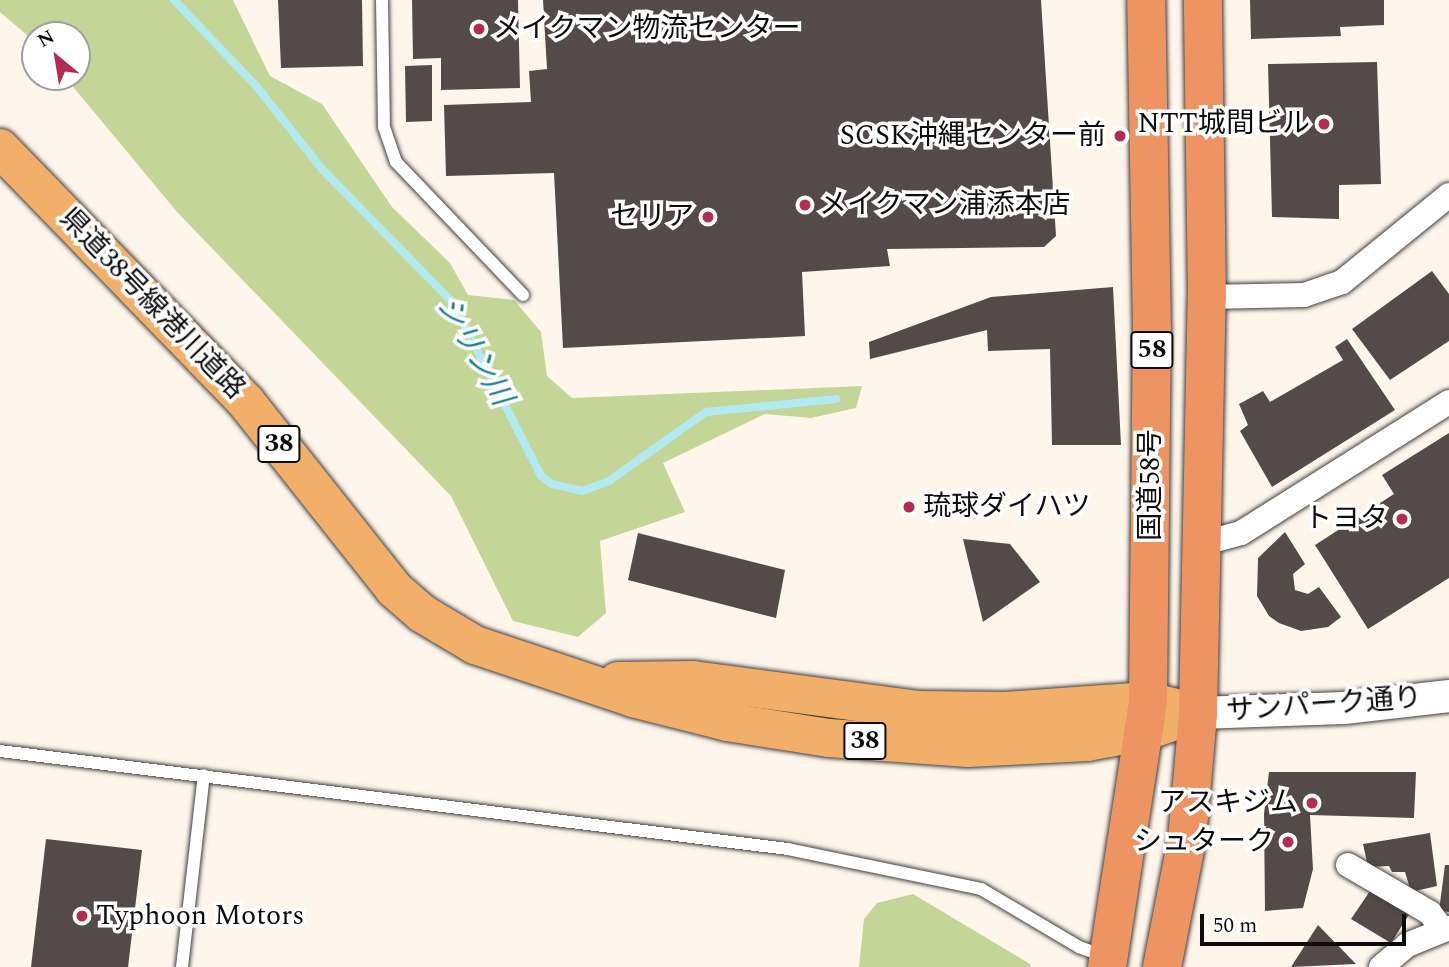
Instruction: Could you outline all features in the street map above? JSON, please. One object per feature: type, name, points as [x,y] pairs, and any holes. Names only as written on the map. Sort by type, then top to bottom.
[{"type":"highway","name":"国道58号","points":[[1108,962],[1147,716],[1152,318],[1146,0]]},
{"type":"highway","name":"国道58号","points":[[1161,967],[1187,840],[1198,713],[1208,297],[1203,0]]},
{"type":"main road","name":"県道38号線港川道路","points":[[0,148],[246,402],[394,589],[424,614],[475,645],[591,682],[693,680],[917,710],[1147,716],[1198,713]]},
{"type":"street","points":[[1208,297],[1304,295],[1342,282],[1449,195]]},
{"type":"street","points":[[1200,544],[1241,533],[1449,402]]},
{"type":"street","name":"サンパーク通り","points":[[1198,713],[1344,708],[1449,696]]},
{"type":"street","points":[[1349,865],[1430,913],[1445,929],[1407,945],[1381,967]]},
{"type":"lane","points":[[383,0],[384,127],[396,162],[523,295]]},
{"type":"lane","points":[[0,751],[788,849],[981,889],[1108,962]]},
{"type":"lane","points":[[182,967],[204,775]]},
{"type":"green space","points":[[0,0],[233,0],[270,76],[322,104],[392,207],[450,263],[468,295],[514,300],[541,332],[547,376],[572,398],[862,386],[856,408],[811,418],[765,414],[663,463],[685,512],[600,541],[606,613],[578,637],[513,621],[451,496],[177,212],[77,91],[91,91],[91,21],[21,21],[21,30],[0,12]]},
{"type":"green space","points":[[913,894],[1031,967],[859,967],[864,919],[877,903]]},
{"type":"building","points":[[278,0],[362,0],[363,66],[281,68]]},
{"type":"building","name":"メイクマン物流センター","points":[[412,0],[518,0],[520,88],[441,90],[441,58],[413,59]]},
{"type":"building","name":"メイクマン浦添本店","points":[[543,0],[1041,0],[1056,236],[1044,247],[887,249],[890,266],[802,272],[805,336],[563,348],[554,173],[446,176],[444,105],[531,102],[529,71],[547,69]]},
{"type":"building","points":[[1250,0],[1384,0],[1384,25],[1340,27],[1341,36],[1251,39]]},
{"type":"building","name":"NTT城間ビル","points":[[1377,62],[1381,184],[1339,185],[1339,219],[1272,217],[1268,64]]},
{"type":"building","points":[[432,65],[432,121],[406,122],[405,66]]},
{"type":"building","points":[[1432,271],[1449,294],[1449,341],[1390,380],[1352,329]]},
{"type":"building","points":[[1113,287],[1121,445],[1052,445],[1050,349],[988,351],[987,330],[870,359],[869,342],[991,297]]},
{"type":"building","points":[[1347,339],[1395,410],[1272,487],[1240,431],[1248,425],[1239,404],[1263,391],[1270,402],[1343,360],[1335,347]]},
{"type":"building","name":"トヨタ","points":[[1449,433],[1449,578],[1368,629],[1315,545],[1394,494],[1382,475]]},
{"type":"building","points":[[1285,532],[1305,564],[1293,574],[1295,590],[1308,594],[1319,587],[1341,617],[1328,627],[1301,631],[1279,623],[1269,616],[1257,596],[1258,558]]},
{"type":"building","points":[[638,533],[785,570],[776,618],[628,580]]},
{"type":"building","points":[[963,539],[1010,544],[1040,582],[983,622]]},
{"type":"building","points":[[1269,772],[1416,772],[1414,818],[1310,815],[1313,869],[1303,908],[1265,911],[1264,814]]},
{"type":"building","points":[[1430,833],[1437,886],[1411,892],[1405,872],[1392,872],[1389,866],[1368,867],[1363,844]]},
{"type":"building","points":[[46,839],[142,850],[128,967],[31,967]]},
{"type":"building","points":[[1445,865],[1449,865],[1449,912],[1439,911]]},
{"type":"building","points":[[1370,891],[1410,913],[1391,943],[1351,919]]},
{"type":"building","points":[[1318,925],[1356,964],[1291,967]]},
{"type":"waterway","name":"シリン川","points":[[174,0],[257,87],[322,169],[453,303],[541,476],[552,484],[582,491],[609,481],[706,412],[836,399]]},
{"type":"place","name":"メイクマン物流センター","points":[[479,29]]},
{"type":"place","name":"NTT城間ビル","points":[[1324,124]]},
{"type":"place","name":"SCSK沖縄センター前","points":[[1120,136]]},
{"type":"place","name":"メイクマン浦添本店","points":[[805,205]]},
{"type":"place","name":"セリア","points":[[708,217]]},
{"type":"place","name":"琉球ダイハツ","points":[[909,507]]},
{"type":"place","name":"トヨタ","points":[[1402,519]]},
{"type":"place","name":"アスキジム","points":[[1312,803]]},
{"type":"place","name":"シュターク","points":[[1288,842]]},
{"type":"place","name":"Typhoon Motors","points":[[82,916]]}]
